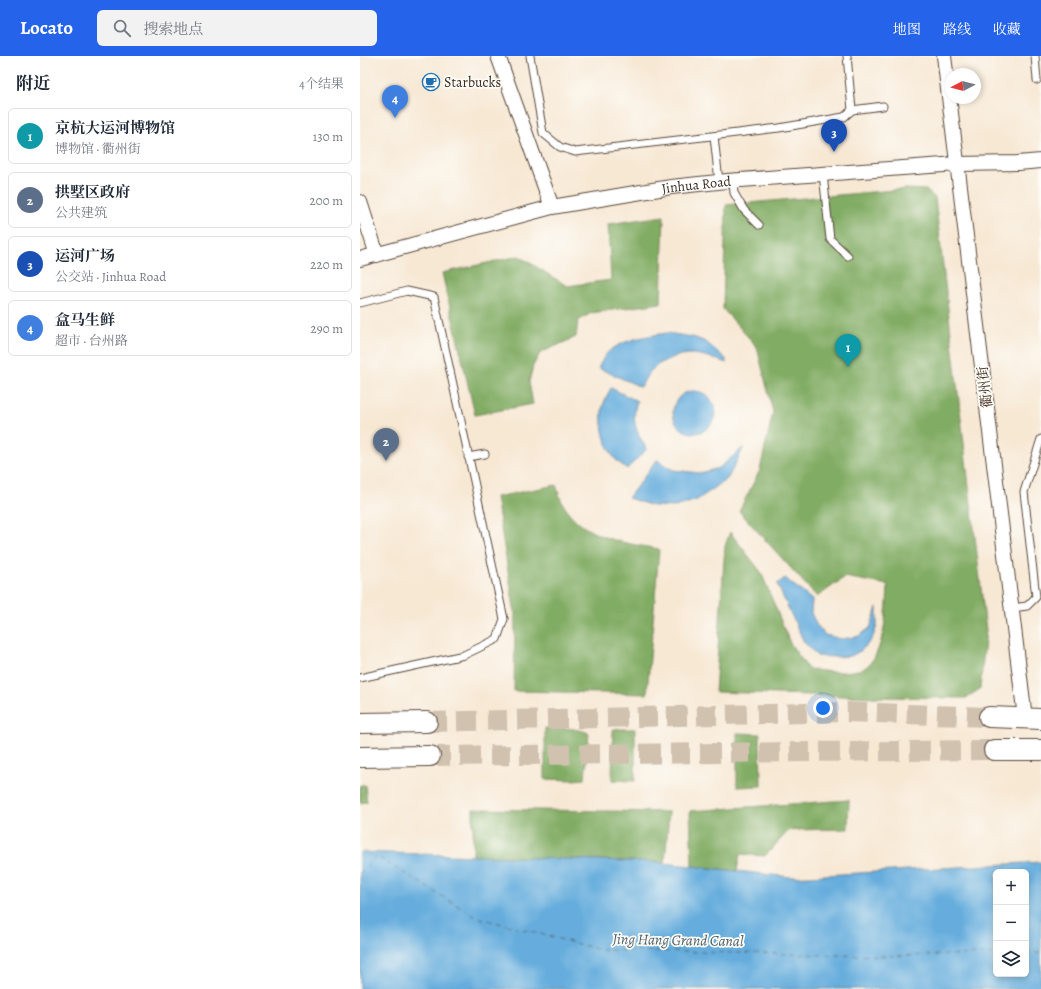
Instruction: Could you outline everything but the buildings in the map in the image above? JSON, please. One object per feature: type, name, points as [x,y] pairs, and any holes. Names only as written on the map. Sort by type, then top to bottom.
[{"type":"main road","points":[[988,717],[1033,718]]},
{"type":"main road","points":[[360,723],[427,722]]},
{"type":"main road","points":[[994,750],[1041,750]]},
{"type":"main road","points":[[360,757],[430,756]]},
{"type":"street","points":[[498,56],[552,208]]},
{"type":"street","name":"衢州街","points":[[944,56],[1012,608],[1033,718]]},
{"type":"street","name":"Jinhua Road","points":[[360,259],[552,208],[671,187],[957,164],[1041,161]]},
{"type":"street","points":[[360,202],[377,255]]},
{"type":"lane","points":[[530,56],[543,133],[560,147],[575,152],[779,128],[844,117],[852,110],[884,106]]},
{"type":"lane","points":[[847,56],[852,110]]},
{"type":"lane","points":[[1035,56],[1037,80]]},
{"type":"lane","points":[[714,136],[719,182]]},
{"type":"lane","points":[[823,174],[830,239],[848,256]]},
{"type":"lane","points":[[733,181],[734,193],[744,210],[759,225]]},
{"type":"lane","points":[[360,303],[407,291],[434,297],[504,619],[497,639],[464,655],[360,678]]},
{"type":"lane","points":[[1012,608],[1027,606],[1036,597],[1024,492],[1041,439]]},
{"type":"lane","points":[[468,457],[485,454]]},
{"type":"green space","points":[[906,189],[926,190],[935,198],[986,630],[980,689],[966,698],[873,697],[715,692],[725,546],[730,532],[761,572],[790,643],[808,669],[844,672],[863,669],[870,663],[876,654],[883,631],[887,606],[888,585],[845,577],[817,597],[739,511],[760,470],[773,412],[757,347],[723,309],[726,205]]},
{"type":"green space","points":[[664,216],[661,303],[591,313],[578,321],[576,337],[540,353],[533,366],[529,382],[533,404],[475,415],[442,273],[519,256],[567,286],[611,280],[608,224]]},
{"type":"green space","points":[[556,485],[565,507],[576,520],[586,528],[597,534],[621,542],[659,549],[647,694],[514,691],[515,614],[496,497]]},
{"type":"green space","points":[[545,728],[572,729],[589,733],[585,779],[545,779]]},
{"type":"green space","points":[[613,729],[635,729],[635,781],[612,780]]},
{"type":"green space","points":[[737,733],[760,734],[761,786],[737,787]]},
{"type":"green space","points":[[360,785],[365,785],[367,802],[360,803]]},
{"type":"green space","points":[[849,800],[848,829],[789,830],[765,856],[740,854],[737,871],[692,866],[690,811]]},
{"type":"green space","points":[[473,809],[669,812],[665,863],[473,856]]},
{"type":"water","points":[[667,333],[693,337],[706,342],[726,359],[726,363],[710,357],[693,354],[681,355],[657,365],[647,376],[641,387],[598,368],[604,357],[616,346],[632,340]]},
{"type":"water","points":[[611,388],[637,401],[634,415],[637,432],[647,449],[627,469],[613,456],[607,445],[603,431],[603,408],[605,399]]},
{"type":"water","points":[[690,391],[698,391],[706,394],[712,400],[715,412],[712,424],[706,430],[698,433],[690,433],[682,430],[676,424],[673,416],[673,408],[676,400],[682,394]]},
{"type":"water","points":[[744,447],[728,478],[697,500],[675,507],[653,506],[628,498],[657,460],[673,470],[700,473],[719,468]]},
{"type":"water","points":[[785,578],[812,600],[811,613],[816,624],[825,635],[842,639],[859,636],[870,628],[877,607],[877,626],[872,639],[862,650],[851,656],[817,656],[804,642],[777,584]]},
{"type":"water","name":"Jing Hang Grand Canal","points":[[360,852],[655,862],[791,877],[1041,862],[1041,989],[360,989]]},
{"type":"ferry route","points":[[360,873],[376,856],[476,917],[601,950],[885,956],[993,954]]},
{"type":"ferry route","points":[[1029,953],[1041,953]]},
{"type":"tunnel","points":[[427,722],[847,712],[989,717]]},
{"type":"tunnel","points":[[430,756],[994,750]]},
{"type":"place","name":"Starbucks","points":[[431,82]]},
{"type":"place","name":"盒马生鲜","points":[[395,118]]},
{"type":"place","name":"运河广场","points":[[834,152]]},
{"type":"place","name":"京杭大运河博物馆","points":[[848,367]]},
{"type":"place","name":"拱墅区政府","points":[[386,461]]}]
